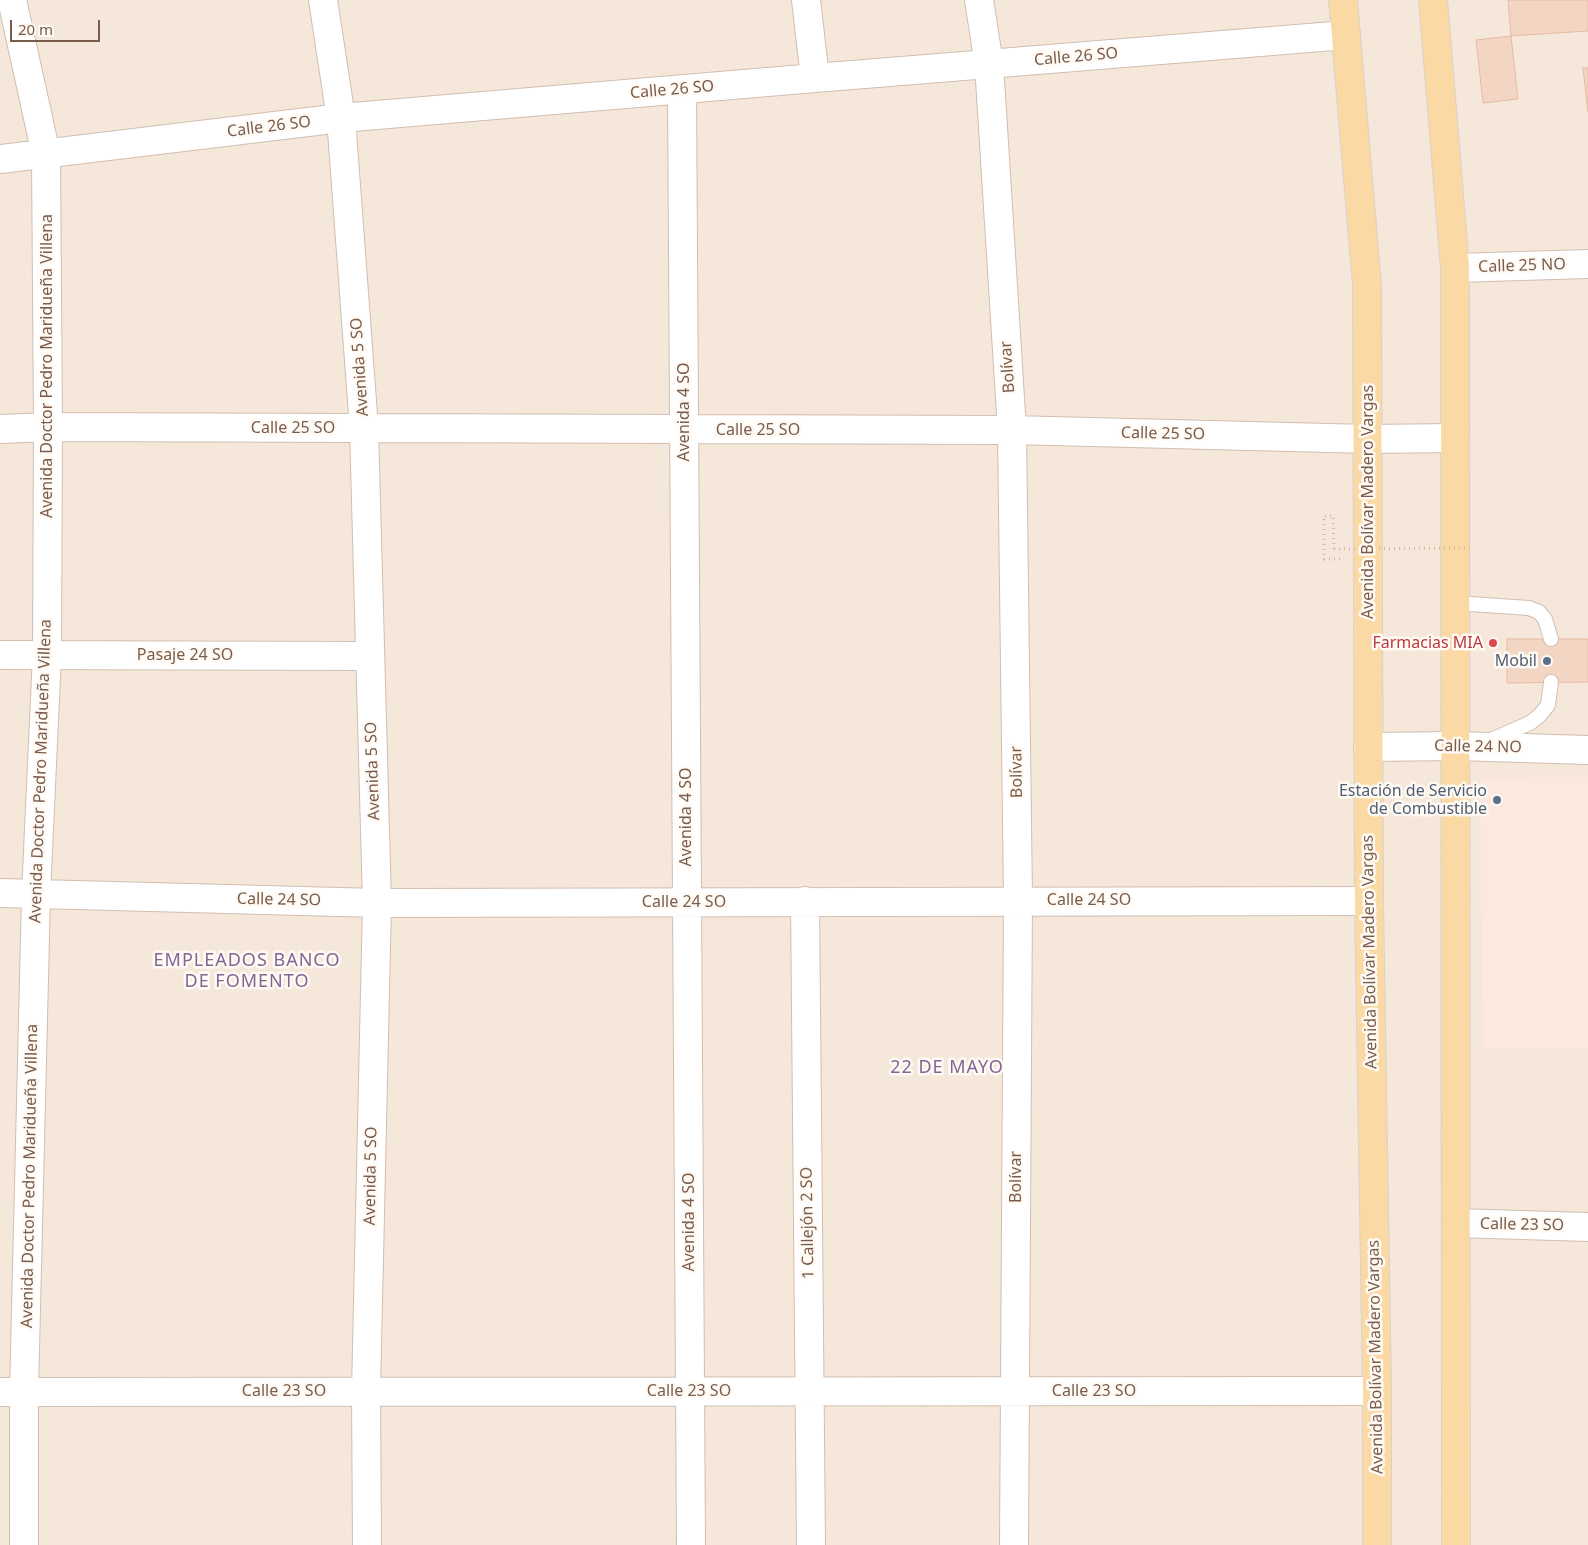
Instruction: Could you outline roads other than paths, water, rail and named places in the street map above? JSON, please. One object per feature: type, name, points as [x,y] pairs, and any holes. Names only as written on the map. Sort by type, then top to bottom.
[{"type":"main road","name":"Avenida Bolívar Madero Vargas","points":[[1343,0],[1368,285],[1369,901],[1377,1391],[1377,1545]]},
{"type":"main road","points":[[1433,0],[1455,268],[1456,603],[1465,746],[1456,1223],[1456,1545]]},
{"type":"street","name":"Avenida Doctor Pedro Maridueña Villena","points":[[12,0],[46,154],[47,655],[12,1392],[24,1545]]},
{"type":"street","name":"Avenida 5 SO","points":[[323,0],[341,118],[364,428],[377,902],[366,1391],[367,1545]]},
{"type":"street","points":[[806,0],[815,78]]},
{"type":"street","name":"Bolívar","points":[[979,0],[988,64],[1012,430],[1018,900],[1014,1545]]},
{"type":"street","name":"Calle 26 SO","points":[[0,159],[341,118],[1346,34]]},
{"type":"street","name":"Avenida 4 SO","points":[[682,89],[691,1545]]},
{"type":"street","name":"Calle 25 NO","points":[[1455,268],[1588,264]]},
{"type":"street","name":"Calle 25 SO","points":[[0,429],[48,427],[1012,430],[1368,438],[1455,438]]},
{"type":"street","name":"Pasaje 24 SO","points":[[0,655],[370,656]]},
{"type":"street","name":"Calle 24 NO","points":[[1368,747],[1465,746],[1588,750]]},
{"type":"street","name":"Calle 24 SO","points":[[0,893],[377,902],[1369,901]]},
{"type":"street","name":"1 Callejón 2 SO","points":[[805,901],[811,1545]]},
{"type":"street","name":"Calle 23 SO","points":[[1456,1223],[1588,1227]]},
{"type":"street","name":"Calle 23 SO","points":[[12,1392],[1377,1391]]},
{"type":"lane","points":[[1456,603],[1529,608],[1540,612],[1545,619],[1551,639]]},
{"type":"lane","points":[[1465,746],[1530,724],[1548,705],[1551,682]]},
{"type":"place","name":"Farmacias MIA","points":[[1493,643]]},
{"type":"place","name":"Mobil","points":[[1547,661]]},
{"type":"place","name":"Estación de Servicio de Combustible","points":[[1497,800]]},
{"type":"district","name":"EMPLEADOS BANCO DE FOMENTO","points":[[247,971]]},
{"type":"district","name":"22 DE MAYO","points":[[947,1068]]}]
